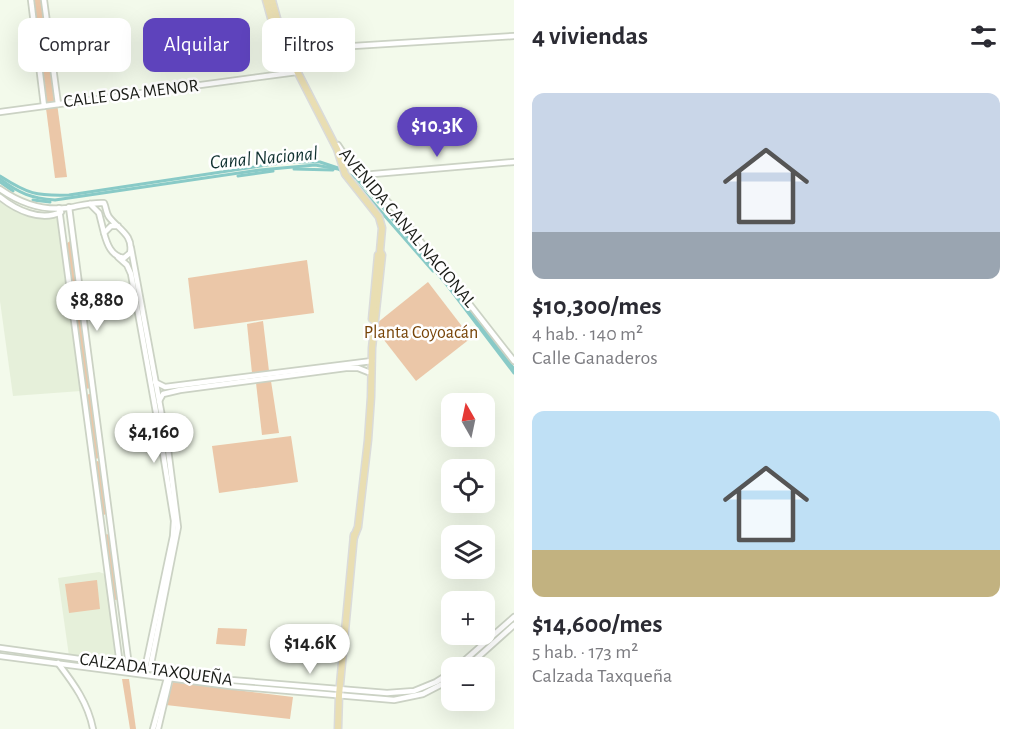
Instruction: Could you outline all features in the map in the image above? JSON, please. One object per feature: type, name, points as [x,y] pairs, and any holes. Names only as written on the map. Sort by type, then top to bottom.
[{"type":"main road","points":[[266,0],[272,18]]},
{"type":"main road","points":[[272,0],[277,18]]},
{"type":"main road","points":[[296,72],[337,151],[350,183],[379,217],[382,228],[376,274],[370,361],[368,440],[358,527],[354,537]]},
{"type":"main road","points":[[309,98],[317,98],[314,109]]},
{"type":"main road","points":[[338,729],[339,692],[369,396],[370,361]]},
{"type":"street","points":[[31,0],[45,106]]},
{"type":"street","points":[[44,0],[58,104]]},
{"type":"street","points":[[355,46],[514,36]]},
{"type":"street","name":"CALLE OSA MENOR","points":[[0,112],[289,72]]},
{"type":"street","name":"AVENIDA CANAL NACIONAL","points":[[322,124],[328,129],[350,163],[396,210],[514,361]]},
{"type":"street","points":[[362,175],[514,162]]},
{"type":"street","points":[[0,189],[30,205],[63,209]]},
{"type":"street","points":[[0,197],[23,212],[40,215],[104,203],[108,216],[128,236],[178,527],[147,671]]},
{"type":"street","points":[[90,204],[99,213],[110,248],[127,266],[131,274],[149,357]]},
{"type":"street","points":[[63,209],[74,239],[129,666]]},
{"type":"street","points":[[63,209],[64,241],[120,665]]},
{"type":"street","points":[[104,233],[111,226],[118,226]]},
{"type":"street","points":[[64,241],[74,239]]},
{"type":"street","points":[[118,257],[127,257],[131,249]]},
{"type":"street","points":[[155,382],[166,390],[370,361]]},
{"type":"street","points":[[150,366],[159,400],[160,419]]},
{"type":"street","points":[[313,370],[352,368],[368,372]]},
{"type":"street","points":[[159,400],[166,390]]},
{"type":"street","points":[[100,513],[105,516],[109,511]]},
{"type":"street","points":[[103,536],[107,532],[112,535]]},
{"type":"street","points":[[111,599],[116,602],[120,598]]},
{"type":"street","points":[[114,621],[118,617],[123,620]]},
{"type":"street","points":[[469,657],[514,617]]},
{"type":"street","points":[[478,657],[514,625]]},
{"type":"street","name":"CALZADA TAXQUEÑA","points":[[0,648],[129,666],[168,678],[230,687],[387,693],[414,691],[441,679]]},
{"type":"street","points":[[118,654],[123,656],[127,652]]},
{"type":"street","name":"CALZADA TAXQUEÑA","points":[[0,656],[403,699],[430,692],[441,686]]},
{"type":"street","points":[[59,656],[58,663],[78,690],[93,729]]},
{"type":"street","points":[[156,729],[168,678]]},
{"type":"street","points":[[230,687],[231,680]]},
{"type":"shaded area","points":[[0,199],[59,219],[81,391],[13,396],[0,301]]},
{"type":"shaded area","points":[[99,572],[105,574],[117,662],[69,656],[58,578]]},
{"type":"green space","points":[[32,0],[43,0],[45,18],[34,18]]},
{"type":"green space","points":[[41,72],[53,72],[67,177],[55,178]]},
{"type":"green space","points":[[72,242],[92,388],[85,389],[66,244]]},
{"type":"green space","points":[[307,260],[314,313],[194,329],[188,278]]},
{"type":"green space","name":"Planta Coyoacán","points":[[428,282],[471,338],[416,381],[377,331],[377,323]]},
{"type":"green space","points":[[263,321],[269,371],[252,373],[247,324]]},
{"type":"green space","points":[[271,381],[279,433],[262,435],[256,383]]},
{"type":"green space","points":[[91,394],[100,458],[94,459],[86,396]]},
{"type":"green space","points":[[291,436],[298,482],[219,493],[212,446]]},
{"type":"green space","points":[[101,462],[107,513],[104,515],[101,514],[95,463]]},
{"type":"green space","points":[[107,534],[110,536],[118,599],[116,600],[113,599],[104,536]]},
{"type":"green space","points":[[97,580],[100,609],[69,613],[65,584]]},
{"type":"green space","points":[[218,628],[247,629],[245,646],[216,644]]},
{"type":"green space","points":[[122,679],[129,679],[136,729],[130,729]]},
{"type":"green space","points":[[173,682],[293,697],[290,719],[166,705]]},
{"type":"waterway","name":"Canal Nacional","points":[[0,176],[33,193],[69,195],[287,162],[320,162],[341,169]]},
{"type":"waterway","name":"Canal Nacional","points":[[0,179],[26,194],[55,200],[260,170],[315,165],[338,169],[356,178],[380,204],[447,285],[514,373]]},
{"type":"waterway","name":"Canal Nacional","points":[[294,169],[333,170]]},
{"type":"waterway","name":"Canal Nacional","points":[[238,176],[273,171]]},
{"type":"waterway","name":"Canal Nacional","points":[[0,182],[13,191]]},
{"type":"waterway","name":"Canal Nacional","points":[[356,183],[433,271]]},
{"type":"waterway","name":"Canal Nacional","points":[[33,200],[50,202]]},
{"type":"waterway","name":"Canal Nacional","points":[[449,284],[514,369]]}]
